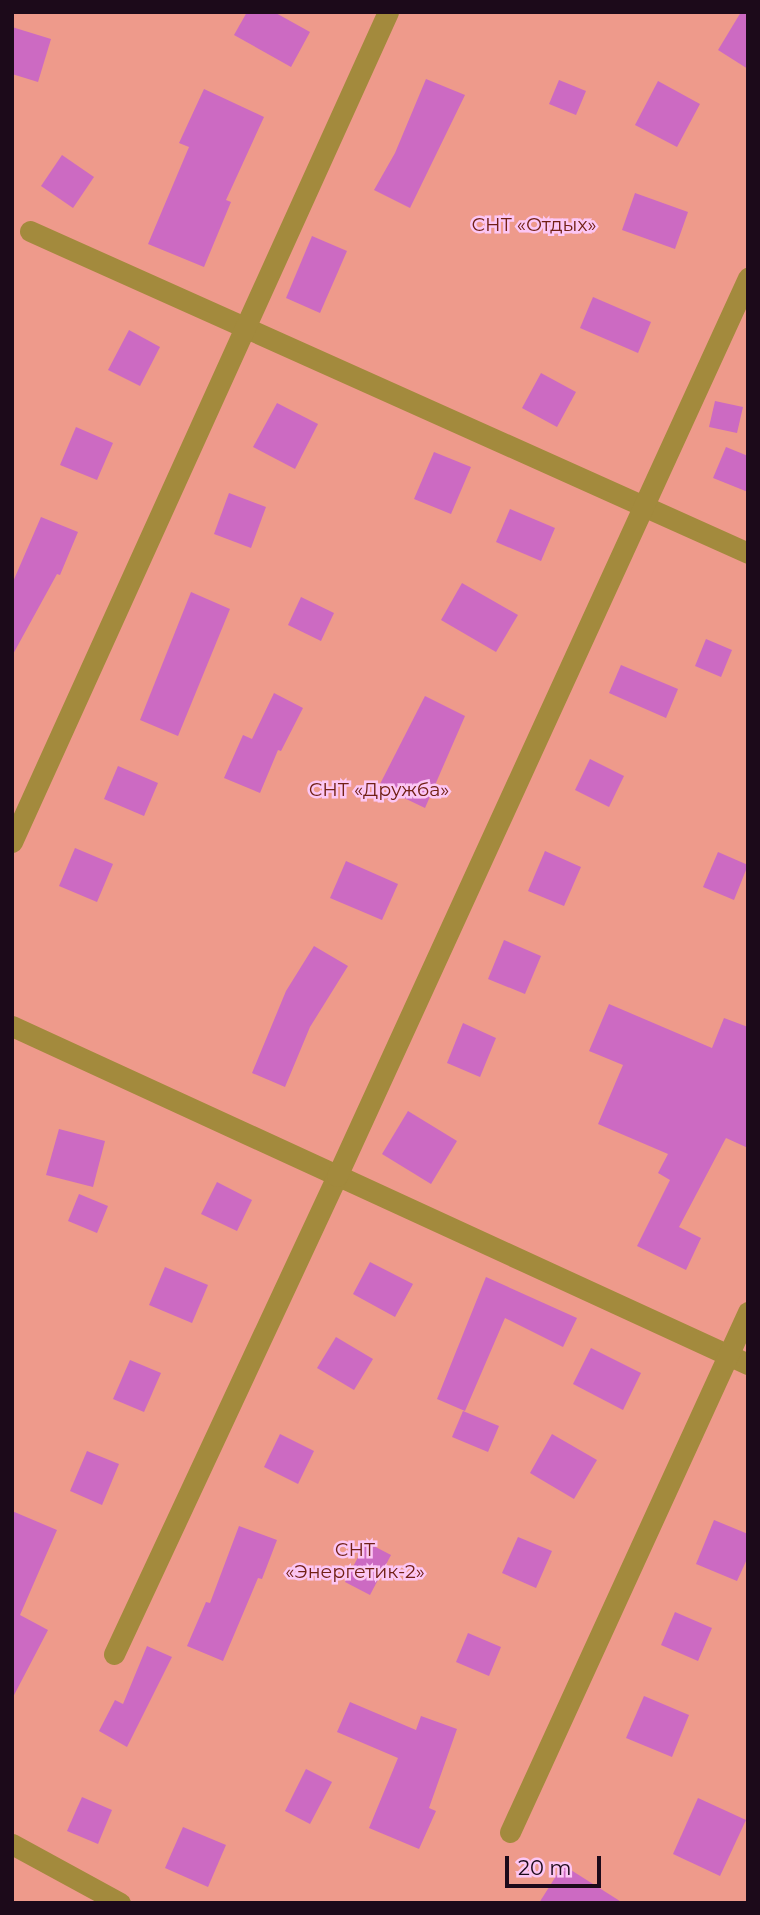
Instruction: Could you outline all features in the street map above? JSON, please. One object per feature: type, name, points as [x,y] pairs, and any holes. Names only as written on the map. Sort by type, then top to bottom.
[{"type":"street","points":[[12,842],[388,12]]},
{"type":"street","points":[[30,231],[748,553]]},
{"type":"street","points":[[114,1654],[337,1176],[748,278]]},
{"type":"street","points":[[12,1026],[748,1364]]},
{"type":"street","points":[[510,1832],[748,1312]]},
{"type":"street","points":[[12,1844],[120,1903]]},
{"type":"green space","points":[[12,12],[748,12],[748,1903],[12,1903]]},
{"type":"building","points":[[247,12],[274,12],[310,32],[291,67],[234,35]]},
{"type":"building","points":[[741,12],[748,12],[748,69],[718,50]]},
{"type":"building","points":[[12,27],[51,39],[38,82],[12,74]]},
{"type":"building","points":[[426,79],[465,95],[410,208],[374,190],[395,153]]},
{"type":"building","points":[[559,80],[586,91],[576,115],[549,104]]},
{"type":"building","points":[[658,81],[700,104],[677,147],[635,125]]},
{"type":"building","points":[[204,89],[264,117],[226,200],[231,202],[204,267],[148,244],[189,147],[179,143]]},
{"type":"building","points":[[62,155],[94,177],[73,208],[41,186]]},
{"type":"building","points":[[635,193],[688,212],[675,249],[622,230]]},
{"type":"building","points":[[312,236],[347,251],[320,313],[286,298]]},
{"type":"building","points":[[593,297],[651,322],[638,353],[580,328]]},
{"type":"building","points":[[129,330],[160,347],[140,386],[108,370]]},
{"type":"building","points":[[541,373],[576,392],[557,427],[522,408]]},
{"type":"building","points":[[715,401],[743,407],[737,433],[709,427]]},
{"type":"building","points":[[277,403],[318,424],[295,469],[253,447]]},
{"type":"building","points":[[76,427],[113,443],[97,480],[60,465]]},
{"type":"building","points":[[726,447],[748,456],[748,492],[713,478]]},
{"type":"building","points":[[434,452],[471,467],[451,514],[414,499]]},
{"type":"building","points":[[229,493],[266,507],[251,548],[214,534]]},
{"type":"building","points":[[510,509],[555,528],[541,561],[496,542]]},
{"type":"building","points":[[41,517],[78,532],[60,575],[57,574],[12,656],[12,584]]},
{"type":"building","points":[[462,583],[518,615],[496,652],[441,620]]},
{"type":"building","points":[[191,592],[230,609],[178,736],[140,720]]},
{"type":"building","points":[[301,597],[334,613],[321,641],[288,625]]},
{"type":"building","points":[[706,639],[732,650],[721,677],[695,666]]},
{"type":"building","points":[[621,665],[678,689],[666,718],[609,693]]},
{"type":"building","points":[[274,693],[303,708],[281,751],[278,750],[260,793],[224,778],[243,735],[252,739]]},
{"type":"building","points":[[425,696],[465,716],[425,808],[379,786]]},
{"type":"building","points":[[590,759],[624,776],[609,807],[575,790]]},
{"type":"building","points":[[118,766],[158,783],[144,816],[104,799]]},
{"type":"building","points":[[75,848],[113,864],[97,902],[59,886]]},
{"type":"building","points":[[545,851],[581,867],[564,906],[528,891]]},
{"type":"building","points":[[718,852],[748,865],[734,900],[703,887]]},
{"type":"building","points":[[346,861],[398,884],[382,920],[330,898]]},
{"type":"building","points":[[504,940],[541,956],[525,994],[488,979]]},
{"type":"building","points":[[314,946],[348,966],[310,1027],[285,1087],[252,1073],[286,991]]},
{"type":"building","points":[[609,1004],[712,1048],[724,1018],[748,1027],[748,1148],[726,1138],[679,1227],[701,1238],[686,1270],[637,1246],[670,1180],[658,1173],[668,1154],[598,1124],[623,1065],[589,1051]]},
{"type":"building","points":[[463,1023],[496,1038],[480,1077],[447,1063]]},
{"type":"building","points":[[408,1111],[457,1141],[431,1184],[382,1154]]},
{"type":"building","points":[[59,1129],[105,1141],[93,1187],[46,1175]]},
{"type":"building","points":[[217,1182],[252,1200],[237,1231],[201,1214]]},
{"type":"building","points":[[79,1194],[108,1206],[97,1233],[68,1221]]},
{"type":"building","points":[[370,1262],[413,1284],[395,1317],[353,1294]]},
{"type":"building","points":[[165,1267],[208,1285],[192,1323],[149,1305]]},
{"type":"building","points":[[486,1277],[577,1318],[563,1347],[505,1318],[465,1411],[437,1399]]},
{"type":"building","points":[[336,1337],[373,1359],[354,1390],[317,1368]]},
{"type":"building","points":[[591,1348],[641,1373],[623,1410],[573,1384]]},
{"type":"building","points":[[130,1360],[161,1373],[144,1412],[113,1399]]},
{"type":"building","points":[[463,1411],[499,1426],[488,1452],[452,1437]]},
{"type":"building","points":[[280,1434],[314,1451],[298,1484],[264,1467]]},
{"type":"building","points":[[552,1434],[597,1460],[574,1499],[530,1473]]},
{"type":"building","points":[[87,1451],[119,1464],[102,1505],[70,1491]]},
{"type":"building","points":[[12,1511],[57,1530],[20,1615],[48,1630],[12,1699]]},
{"type":"building","points":[[714,1520],[748,1534],[748,1557],[737,1581],[696,1564]]},
{"type":"building","points":[[239,1526],[277,1540],[262,1579],[258,1578],[223,1661],[187,1646],[206,1602],[210,1603]]},
{"type":"building","points":[[518,1537],[552,1551],[536,1588],[502,1573]]},
{"type":"building","points":[[366,1542],[391,1555],[370,1595],[345,1582]]},
{"type":"building","points":[[675,1612],[712,1628],[698,1661],[661,1645]]},
{"type":"building","points":[[468,1633],[501,1647],[489,1676],[456,1662]]},
{"type":"building","points":[[147,1646],[172,1657],[127,1747],[99,1731],[115,1700],[123,1704]]},
{"type":"building","points":[[644,1696],[689,1715],[672,1757],[626,1738]]},
{"type":"building","points":[[350,1702],[416,1730],[421,1716],[457,1729],[429,1808],[436,1811],[419,1849],[369,1828],[398,1758],[337,1732]]},
{"type":"building","points":[[306,1769],[332,1782],[310,1824],[285,1811]]},
{"type":"building","points":[[82,1797],[112,1810],[98,1844],[67,1831]]},
{"type":"building","points":[[698,1798],[746,1820],[720,1876],[673,1854]]},
{"type":"building","points":[[183,1827],[226,1845],[208,1887],[165,1868]]},
{"type":"building","points":[[563,1865],[623,1903],[539,1903]]},
{"type":"park label","name":"СНТ «Отдых»","points":[[534,225]]},
{"type":"park label","name":"СНТ «Дружба»","points":[[379,790]]},
{"type":"park label","name":"СНТ «Энергетик-2»","points":[[355,1561]]}]
